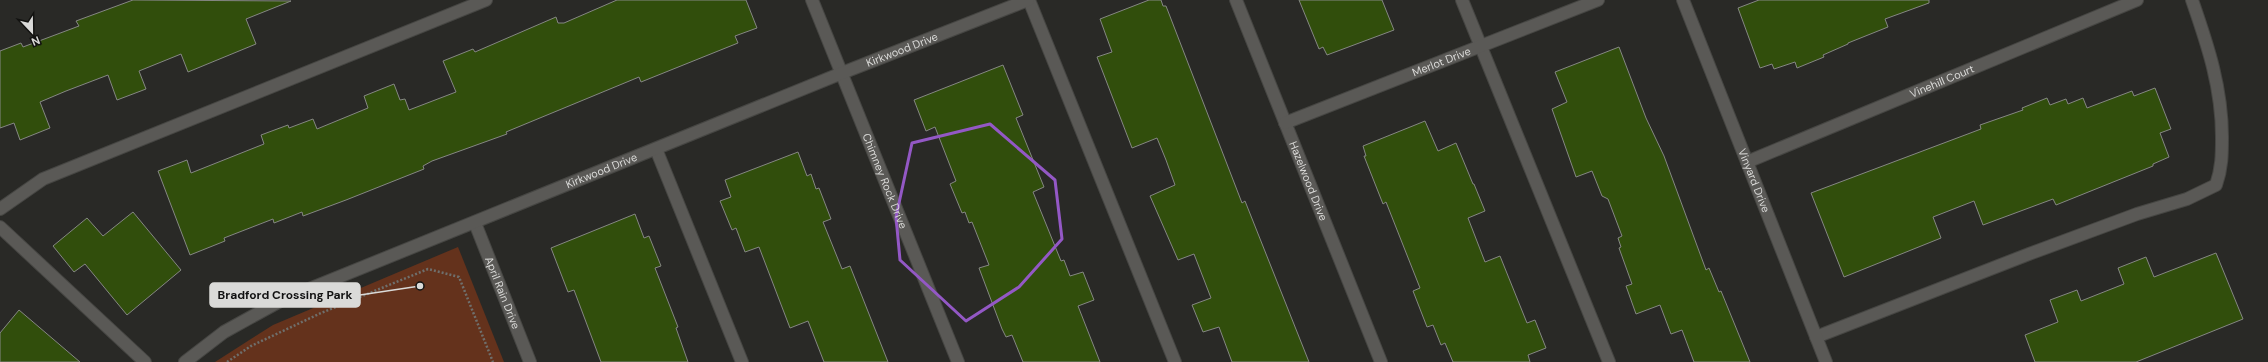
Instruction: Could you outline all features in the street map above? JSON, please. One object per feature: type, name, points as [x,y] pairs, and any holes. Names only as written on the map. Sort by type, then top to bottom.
[{"type":"street","points":[[0,209],[43,179],[486,0]]},
{"type":"street","name":"Chimney Rock Drive","points":[[812,0],[958,362]]},
{"type":"street","points":[[1028,0],[1175,362]]},
{"type":"street","name":"Kirkwood Drive","points":[[185,362],[224,332],[282,300],[842,73],[1028,0]]},
{"type":"street","name":"Hazelwood Drive","points":[[1236,0],[1381,362]]},
{"type":"street","points":[[1462,0],[1609,362]]},
{"type":"street","name":"Merlot Drive","points":[[1285,123],[1598,0]]},
{"type":"street","name":"Vinyard Drive","points":[[1683,0],[1826,362]]},
{"type":"street","name":"Vinehill Court","points":[[1747,162],[2137,0]]},
{"type":"street","points":[[1816,337],[2029,254],[2137,214],[2188,199],[2216,185],[2222,169],[2222,107],[2210,52],[2192,0]]},
{"type":"street","points":[[656,149],[742,362]]},
{"type":"street","name":"April Rain Drive","points":[[475,223],[530,362]]},
{"type":"street","points":[[0,227],[145,362]]},
{"type":"path","points":[[227,362],[251,346],[321,313],[428,269],[459,277],[493,362]]},
{"type":"highlighted area","points":[[990,124],[1055,180],[1062,239],[1019,287],[966,321],[900,260],[896,217],[912,143]]},
{"type":"shaded area","points":[[458,247],[504,362],[215,362],[273,325]]},
{"type":"building","points":[[133,0],[291,1],[246,19],[256,44],[188,72],[181,54],[139,71],[146,89],[117,100],[108,75],[66,91],[40,102],[50,128],[20,140],[14,123],[0,128],[0,51],[21,43],[23,47],[79,26],[76,21]]},
{"type":"building","points":[[617,0],[746,0],[757,28],[735,36],[738,43],[641,82],[639,77],[506,132],[507,134],[432,161],[423,166],[424,169],[303,216],[302,212],[274,223],[273,219],[224,238],[225,241],[190,255],[158,171],[187,160],[191,173],[264,144],[261,135],[288,125],[289,128],[313,119],[317,129],[368,108],[364,96],[394,84],[400,100],[405,99],[409,110],[456,92],[443,61],[473,49],[475,52],[556,17],[558,23],[564,23]]},
{"type":"building","points":[[1149,0],[1161,0],[1163,6],[1166,6],[1242,203],[1245,201],[1309,362],[1232,362],[1219,327],[1203,332],[1192,305],[1211,298],[1194,254],[1178,260],[1150,196],[1175,185],[1166,160],[1157,138],[1132,148],[1097,57],[1112,52],[1100,19]]},
{"type":"building","points":[[1299,0],[1382,0],[1394,30],[1327,55],[1323,47],[1319,49]]},
{"type":"building","points":[[1759,0],[1929,0],[1929,3],[1885,19],[1888,27],[1848,43],[1823,55],[1824,57],[1797,68],[1795,62],[1774,69],[1772,64],[1760,68],[1738,8]]},
{"type":"building","points":[[1619,47],[1646,118],[1664,156],[1706,270],[1709,268],[1719,292],[1721,291],[1750,362],[1694,362],[1682,330],[1671,334],[1660,305],[1636,314],[1626,286],[1632,284],[1619,248],[1621,247],[1618,238],[1622,236],[1608,199],[1602,196],[1592,171],[1576,177],[1552,109],[1567,102],[1555,72]]},
{"type":"building","points":[[1003,65],[1023,115],[1016,118],[1044,187],[1033,192],[1061,261],[1064,260],[1070,276],[1083,272],[1094,300],[1078,306],[1100,362],[1023,362],[1012,335],[1006,337],[1002,329],[979,268],[989,265],[972,222],[969,223],[965,212],[962,213],[950,184],[956,181],[935,127],[926,131],[914,100]]},
{"type":"building","points":[[2155,88],[2171,129],[2160,133],[2169,157],[2153,164],[2153,166],[2056,205],[2053,199],[1983,225],[1974,201],[1933,217],[1941,238],[1844,277],[1811,193],[1981,129],[1980,125],[2023,110],[2022,108],[2047,98],[2050,105],[2066,99],[2068,104],[2083,98],[2087,108],[2132,91],[2134,96]]},
{"type":"building","points":[[1425,121],[1438,151],[1456,143],[1485,211],[1468,218],[1485,262],[1500,256],[1527,323],[1535,320],[1546,348],[1528,355],[1530,362],[1453,362],[1445,343],[1441,345],[1433,325],[1427,327],[1413,291],[1420,288],[1386,202],[1383,204],[1364,156],[1366,156],[1363,146]]},
{"type":"building","points":[[798,152],[807,176],[811,174],[816,189],[819,188],[831,219],[823,222],[842,269],[850,266],[888,362],[824,362],[808,321],[790,328],[759,247],[745,252],[736,228],[732,230],[720,201],[731,197],[725,180]]},
{"type":"building","points":[[133,212],[181,270],[127,315],[85,264],[74,272],[53,246],[87,218],[103,236]]},
{"type":"building","points":[[635,214],[644,238],[649,236],[661,266],[655,268],[678,327],[676,328],[688,362],[601,362],[574,290],[568,292],[551,248]]},
{"type":"building","points":[[2216,253],[2243,319],[2136,362],[2035,362],[2025,335],[2058,322],[2050,300],[2077,290],[2081,301],[2124,284],[2118,268],[2146,257],[2154,277]]},
{"type":"building","points":[[19,310],[80,362],[0,362],[0,333]]},
{"type":"place","name":"Bradford Crossing Park","points":[[420,286]]}]
